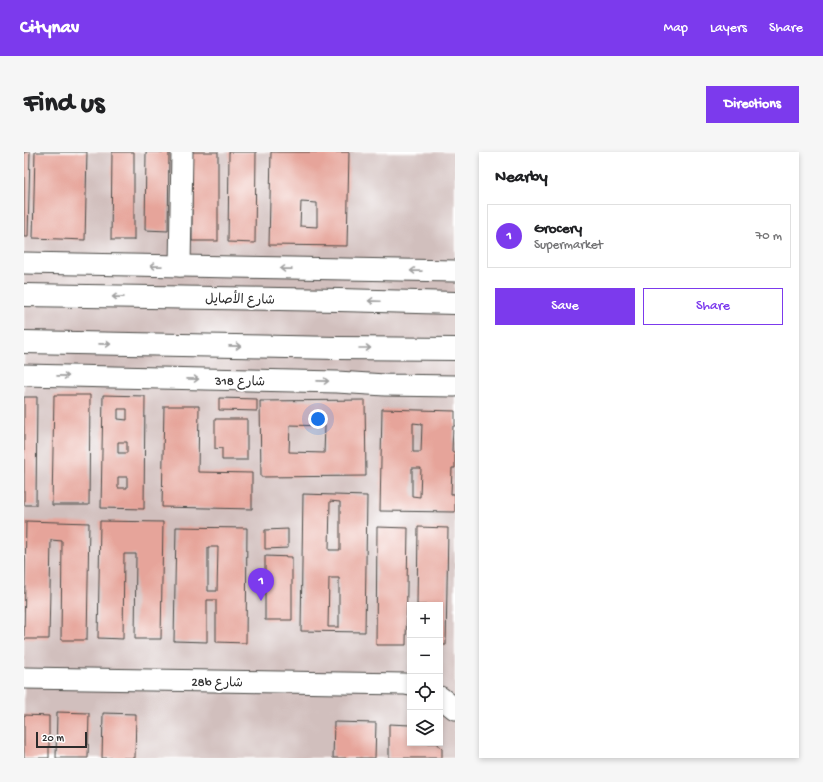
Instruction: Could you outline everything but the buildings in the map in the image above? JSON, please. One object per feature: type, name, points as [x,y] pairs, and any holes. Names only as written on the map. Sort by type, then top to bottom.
[{"type":"main road","name":"شارع الأصايل","points":[[24,295],[455,303]]},
{"type":"main road","points":[[24,342],[455,349]]},
{"type":"street","points":[[180,266],[182,152]]},
{"type":"street","points":[[24,263],[455,271]]},
{"type":"street","name":"شارع 318","points":[[24,375],[455,386]]},
{"type":"street","name":"28b شارع","points":[[24,678],[407,684]]},
{"type":"street","points":[[443,699],[455,709]]},
{"type":"shaded area","points":[[24,152],[455,152],[455,758],[24,758]]},
{"type":"place","name":"Grocery","points":[[261,601]]}]
